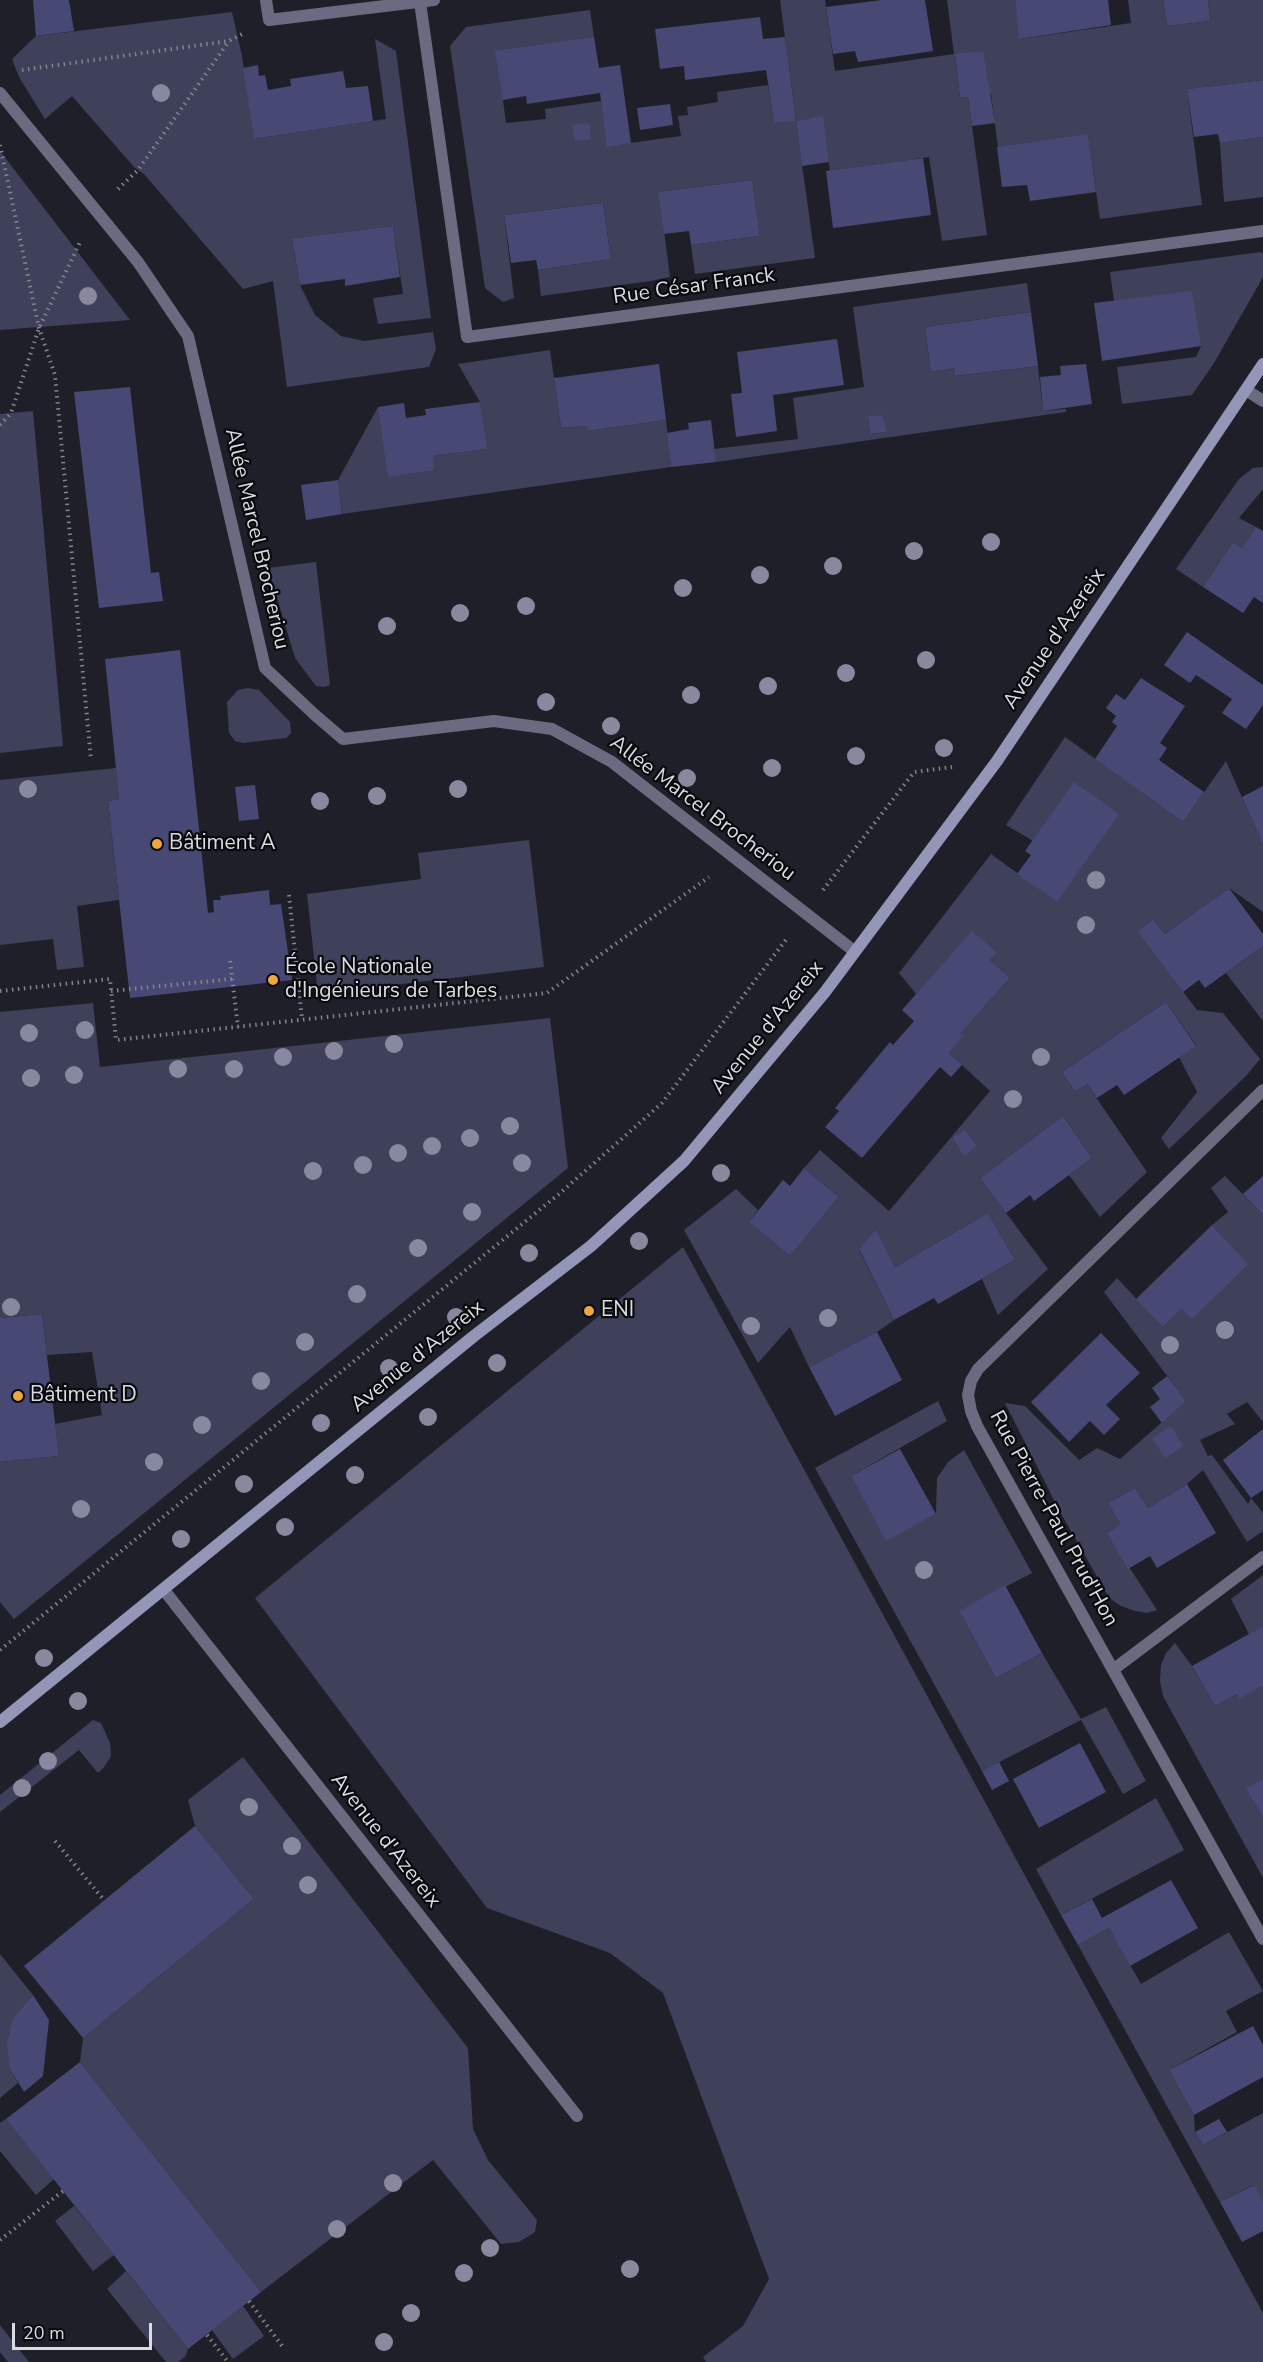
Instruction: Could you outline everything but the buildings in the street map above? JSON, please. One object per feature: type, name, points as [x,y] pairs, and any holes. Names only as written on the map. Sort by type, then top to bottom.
[{"type":"main road","name":"Avenue d'Azereix","points":[[0,1722],[465,1343],[591,1246],[684,1161],[825,992],[997,761],[1263,364]]},
{"type":"street","points":[[266,0],[269,20],[434,0]]},
{"type":"street","name":"Rue César Franck","points":[[420,2],[467,338],[1263,231]]},
{"type":"street","name":"Allée Marcel Brocheriou","points":[[0,93],[138,262],[188,336],[265,668],[343,739],[494,721],[552,729],[612,762],[854,951]]},
{"type":"street","points":[[1246,390],[1263,401]]},
{"type":"street","name":"Rue Pierre-Paul Prud'Hon","points":[[1263,1090],[978,1368],[971,1381],[968,1395],[977,1426],[1263,1939]]},
{"type":"street","points":[[1114,1669],[1263,1557]]},
{"type":"street","name":"Avenue d'Azereix","points":[[164,1590],[577,2116]]},
{"type":"path","points":[[11,72],[229,41],[269,20]]},
{"type":"path","points":[[0,145],[39,328],[55,375],[91,760]]},
{"type":"path","points":[[0,1650],[559,1194],[655,1109],[914,772],[997,761]]},
{"type":"path","points":[[0,991],[110,979],[116,1040],[547,993],[734,859]]},
{"type":"path","points":[[289,895],[302,1019]]},
{"type":"path","points":[[230,961],[238,1027]]},
{"type":"path","points":[[111,991],[232,979]]},
{"type":"path","points":[[55,1841],[104,1900]]},
{"type":"path","points":[[0,2240],[63,2191]]},
{"type":"path","points":[[249,2301],[282,2346]]},
{"type":"path","points":[[207,2335],[228,2362]]},
{"type":"shaded area","points":[[780,0],[825,0],[835,71],[954,54],[947,0],[1015,0],[1020,39],[1131,23],[1128,0],[1163,0],[1167,26],[1210,21],[1208,0],[1263,0],[1263,80],[1187,89],[1202,205],[1100,219],[1088,135],[998,147],[991,94],[988,94],[982,51],[955,55],[960,98],[968,97],[987,235],[942,241],[929,157],[830,171],[822,117],[796,121],[815,258],[695,274],[691,245],[760,236],[752,180],[659,192],[670,277],[651,281],[541,296],[538,270],[611,259],[603,203],[504,215],[514,298],[503,302],[485,288],[450,46],[466,27],[590,10],[594,37],[503,100],[506,123],[546,119],[545,109],[601,101],[608,146],[681,136],[678,116],[688,115],[687,107],[718,102],[717,92],[768,85],[774,123],[796,120]]},
{"type":"shaded area","points":[[232,12],[242,56],[254,139],[386,119],[375,39],[396,51],[431,318],[378,324],[373,298],[403,294],[393,226],[292,240],[300,285],[315,315],[341,336],[364,341],[433,332],[436,349],[429,367],[287,387],[273,281],[243,289],[144,174],[134,167],[72,96],[45,119],[19,77],[12,59],[36,36]]},
{"type":"shaded area","points":[[1263,137],[1263,197],[1224,202],[1220,143]]},
{"type":"shaded area","points":[[0,151],[130,320],[0,330]]},
{"type":"shaded area","points":[[1261,252],[1263,254],[1263,277],[1214,363],[1192,395],[1122,404],[1117,367],[1196,357],[1201,346],[1114,301],[1110,272]]},
{"type":"shaded area","points":[[1027,283],[1031,312],[925,327],[931,372],[955,368],[956,376],[1038,366],[1043,411],[1066,409],[1066,412],[716,462],[714,449],[798,439],[793,398],[864,387],[853,307]],"holes":[[[883,415],[885,432],[870,434],[868,417]]]},
{"type":"shaded area","points":[[550,350],[561,428],[586,426],[587,431],[666,420],[671,467],[342,514],[338,480],[378,407],[433,456],[486,449],[480,402],[458,364]]},
{"type":"shaded area","points":[[33,411],[63,746],[0,753],[0,414]]},
{"type":"shaded area","points":[[1263,467],[1263,489],[1239,518],[1256,527],[1242,548],[1233,542],[1203,587],[1176,569],[1239,479],[1253,468]]},
{"type":"shaded area","points":[[316,562],[330,685],[324,687],[316,686],[295,658],[268,568]]},
{"type":"shaded area","points":[[248,688],[259,690],[290,722],[291,733],[286,738],[243,743],[235,741],[229,733],[227,702],[238,690]]},
{"type":"shaded area","points":[[1065,737],[1183,822],[1226,761],[1263,845],[1263,912],[1229,888],[1165,934],[1153,919],[1137,931],[1197,1010],[1223,1013],[1260,1059],[1246,1076],[1169,1149],[1161,1138],[1197,1092],[1179,1057],[1196,1045],[1166,1002],[1062,1072],[1075,1092],[1087,1084],[1147,1172],[1100,1217],[1069,1175],[1092,1158],[1063,1116],[980,1178],[1048,1269],[998,1315],[982,1279],[1015,1260],[988,1213],[895,1267],[876,1229],[859,1250],[894,1320],[877,1332],[809,1367],[790,1327],[758,1363],[684,1230],[736,1189],[758,1210],[749,1222],[790,1256],[839,1197],[804,1168],[820,1150],[889,1211],[990,1091],[949,1053],[960,1034],[1010,978],[990,960],[996,953],[916,994],[899,973],[991,854],[1057,902],[1033,841],[1006,825]],"holes":[[[965,1129],[977,1146],[964,1155],[952,1138]]]},
{"type":"shaded area","points":[[116,768],[119,799],[108,801],[119,900],[77,906],[84,967],[57,970],[53,939],[0,945],[0,780]]},
{"type":"shaded area","points":[[529,840],[544,967],[318,994],[307,894],[421,879],[418,853]]},
{"type":"shaded area","points":[[1263,946],[1263,1021],[1226,973]]},
{"type":"shaded area","points":[[93,1003],[100,1067],[550,1018],[568,1168],[14,1619],[0,1602],[0,1462],[59,1456],[55,1424],[102,1415],[92,1352],[47,1355],[42,1314],[0,1318],[0,1012]]},
{"type":"shaded area","points":[[1225,1176],[1263,1215],[1263,1422],[1247,1402],[1227,1414],[1235,1424],[1200,1440],[1208,1456],[1212,1455],[1248,1504],[1251,1498],[1263,1513],[1263,1531],[1247,1542],[1203,1470],[1187,1484],[1148,1508],[1135,1488],[1108,1503],[1120,1524],[1107,1533],[1157,1610],[1147,1613],[1135,1611],[1109,1598],[1059,1510],[1005,1403],[1025,1406],[1079,1460],[1097,1448],[1120,1459],[1186,1401],[1104,1292],[1117,1278],[1163,1327],[1181,1309],[1192,1320],[1249,1264],[1212,1225],[1228,1212],[1211,1188]]},
{"type":"shaded area","points":[[683,1247],[1263,2313],[1263,2362],[706,2362],[703,2357],[743,2326],[769,2279],[663,1993],[610,1953],[487,1908],[255,1598]]},
{"type":"shaded area","points":[[938,1401],[947,1421],[851,1476],[886,1540],[936,1514],[937,1478],[948,1462],[964,1450],[1032,1573],[959,1611],[996,1678],[1042,1653],[1081,1719],[1106,1707],[1146,1781],[1123,1794],[1081,1720],[982,1771],[815,1468]]},
{"type":"shaded area","points":[[1263,1575],[1263,1626],[1249,1634],[1231,1599]]},
{"type":"shaded area","points":[[1175,1643],[1192,1666],[1215,1706],[1237,1694],[1239,1698],[1263,1686],[1263,1779],[1247,1788],[1263,1817],[1263,1878],[1163,1696],[1160,1681],[1161,1665],[1166,1653]]},
{"type":"shaded area","points":[[93,1720],[101,1723],[110,1743],[111,1756],[98,1773],[79,1750],[0,1812],[0,1795]]},
{"type":"shaded area","points":[[243,1757],[468,2048],[473,2129],[488,2160],[537,2220],[535,2232],[519,2242],[501,2244],[433,2160],[261,2292],[80,2062],[83,2038],[254,1899],[195,1826],[188,1800]]},
{"type":"shaded area","points":[[1156,1798],[1184,1850],[1061,1915],[1036,1869]]},
{"type":"shaded area","points":[[1109,1928],[1141,1984],[1229,1932],[1263,1991],[1226,2011],[1237,2032],[1169,2070],[1194,2115],[1195,2132],[1203,2145],[1263,2113],[1263,2201],[1253,2185],[1220,2202],[1078,1945]]},
{"type":"shaded area","points":[[0,1954],[33,1995],[10,2069],[18,2083],[0,2098]]},
{"type":"shaded area","points":[[6,2119],[54,2179],[36,2195],[0,2151],[0,2123]]},
{"type":"shaded area","points":[[74,2206],[114,2255],[93,2271],[55,2221]]},
{"type":"shaded area","points":[[126,2271],[188,2349],[185,2357],[178,2362],[166,2362],[107,2289]]},
{"type":"shaded area","points":[[243,2306],[264,2336],[233,2359],[212,2330]]},
{"type":"shaded area","points":[[0,2325],[29,2362],[8,2362],[0,2352]]},
{"type":"place","name":"Bâtiment A","points":[[157,844]]},
{"type":"place","name":"École Nationale d'Ingénieurs de Tarbes","points":[[273,980]]},
{"type":"place","name":"ENI","points":[[589,1311]]},
{"type":"place","name":"Bâtiment D","points":[[18,1396]]}]
